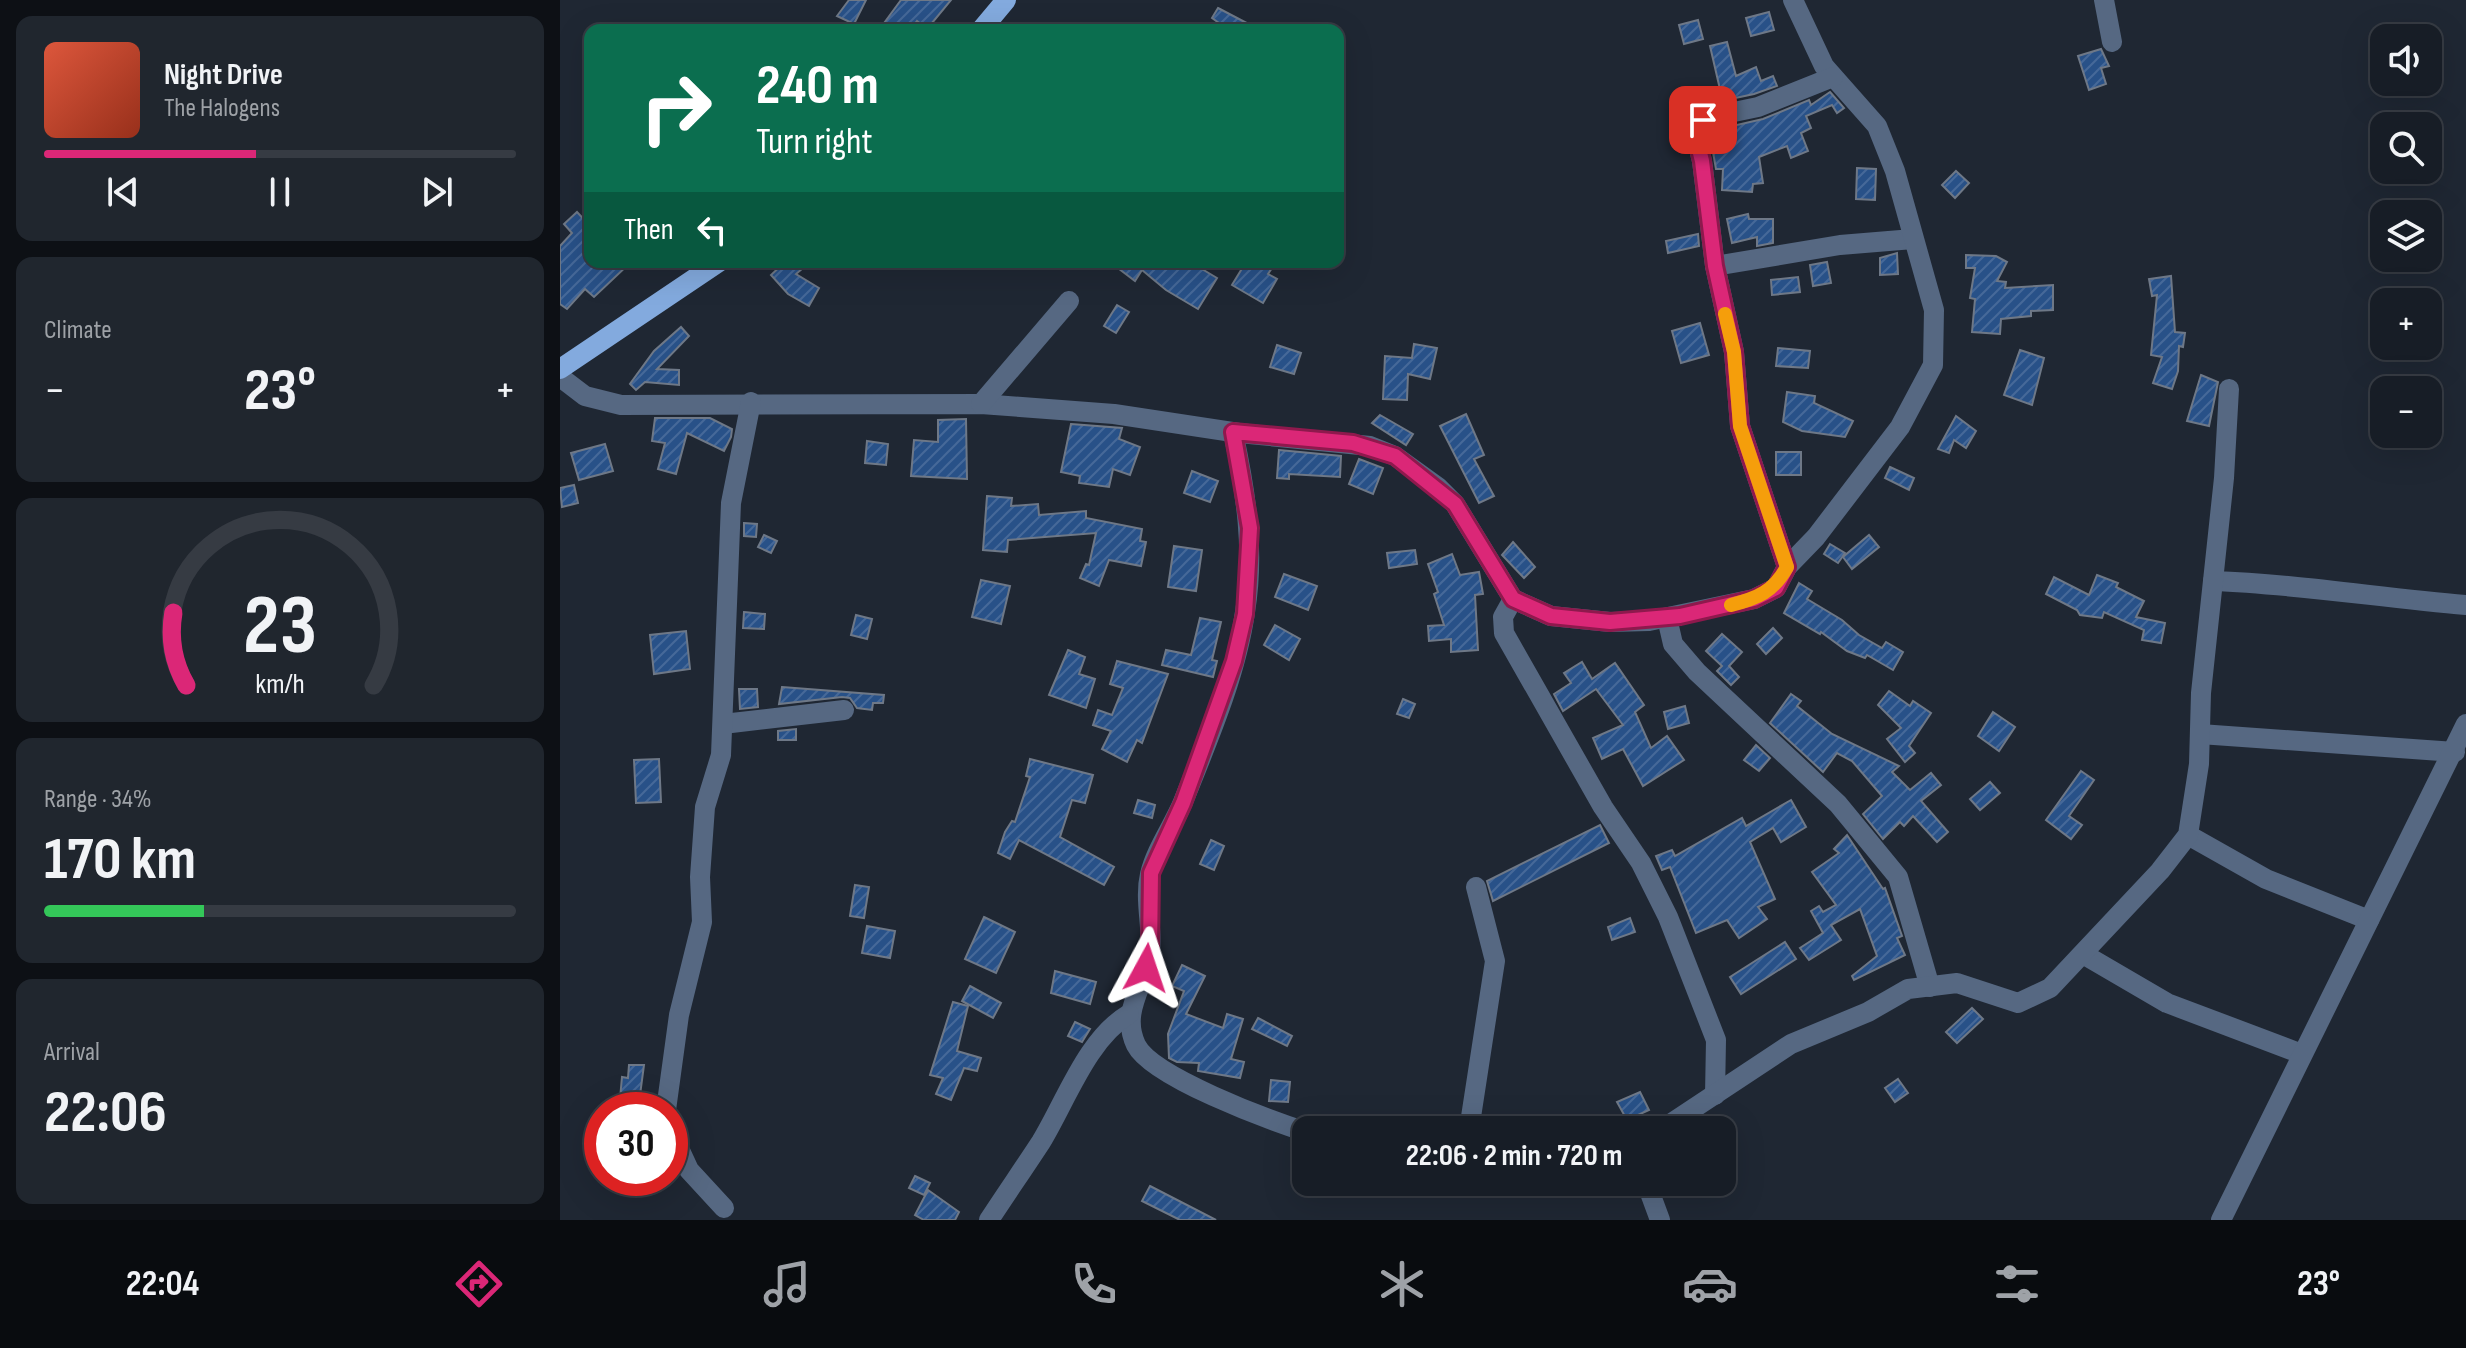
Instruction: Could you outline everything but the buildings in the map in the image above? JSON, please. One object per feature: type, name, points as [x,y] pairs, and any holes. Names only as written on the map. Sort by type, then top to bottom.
[{"type":"main road","points":[[986,24],[1006,0]]},
{"type":"main road","points":[[560,369],[710,268]]},
{"type":"street","points":[[2104,0],[2112,42]]},
{"type":"street","points":[[560,377],[585,396],[621,405],[751,402],[894,406],[981,404],[1114,414],[1233,432],[1362,444],[1395,456],[1455,504],[1513,599],[1564,619],[1610,622],[1667,618],[1754,599],[1776,588],[1787,567],[1816,537],[1900,427],[1933,365],[1934,310],[1895,171],[1877,126],[1824,66],[1799,1]]},
{"type":"street","points":[[1787,567],[1740,426],[1734,352],[1715,266],[1702,161],[1695,133],[1697,125],[1710,117],[1758,107],[1833,77]]},
{"type":"street","points":[[1715,266],[1840,245],[1913,239]]},
{"type":"street","points":[[981,404],[1069,301]]},
{"type":"street","points":[[1683,1116],[1791,1044],[1868,1012],[1908,989],[1957,983],[2018,1003],[2050,988],[2160,871],[2188,835],[2199,764],[2229,389]]},
{"type":"street","points":[[668,1092],[679,1015],[702,922],[700,877],[705,807],[721,755],[731,503],[751,402]]},
{"type":"street","points":[[1233,432],[1250,528],[1245,614],[1234,661],[1183,803],[1151,873],[1150,951],[1129,1014],[1130,1028],[1137,1047],[1149,1063],[1212,1094],[1292,1126]]},
{"type":"street","points":[[2213,581],[2300,585],[2385,598],[2466,605]]},
{"type":"street","points":[[1513,599],[1503,617],[1504,633],[1603,807],[1641,863],[1668,917],[1716,1040],[1715,1095]]},
{"type":"street","points":[[1667,618],[1673,644],[1697,672],[1838,804],[1898,877],[1930,987]]},
{"type":"street","points":[[723,724],[844,710]]},
{"type":"street","points":[[2221,1220],[2455,752],[2466,724]]},
{"type":"street","points":[[2200,734],[2455,752]]},
{"type":"street","points":[[2188,835],[2266,879],[2369,920]]},
{"type":"street","points":[[1471,1116],[1495,961],[1476,887]]},
{"type":"street","points":[[2083,954],[2167,1003],[2302,1054]]},
{"type":"street","points":[[989,1220],[1041,1142],[1097,1046],[1117,1021],[1129,1014]]},
{"type":"street","points":[[688,1168],[724,1208]]},
{"type":"street","points":[[1651,1196],[1660,1220]]},
{"type":"slow traffic","points":[[1725,314],[1734,352],[1740,426],[1758,472],[1787,567],[1776,588],[1754,599],[1731,605]]},
{"type":"route","points":[[1146,968],[1150,951],[1148,888],[1151,873],[1183,803],[1234,661],[1245,614],[1250,528],[1233,432],[1353,443],[1382,449],[1395,456],[1415,468],[1455,504],[1513,599],[1551,616],[1610,622],[1649,621],[1754,599],[1776,588],[1787,567],[1758,472],[1740,426],[1734,352],[1715,266],[1702,161],[1695,133],[1697,125],[1703,120]]}]
